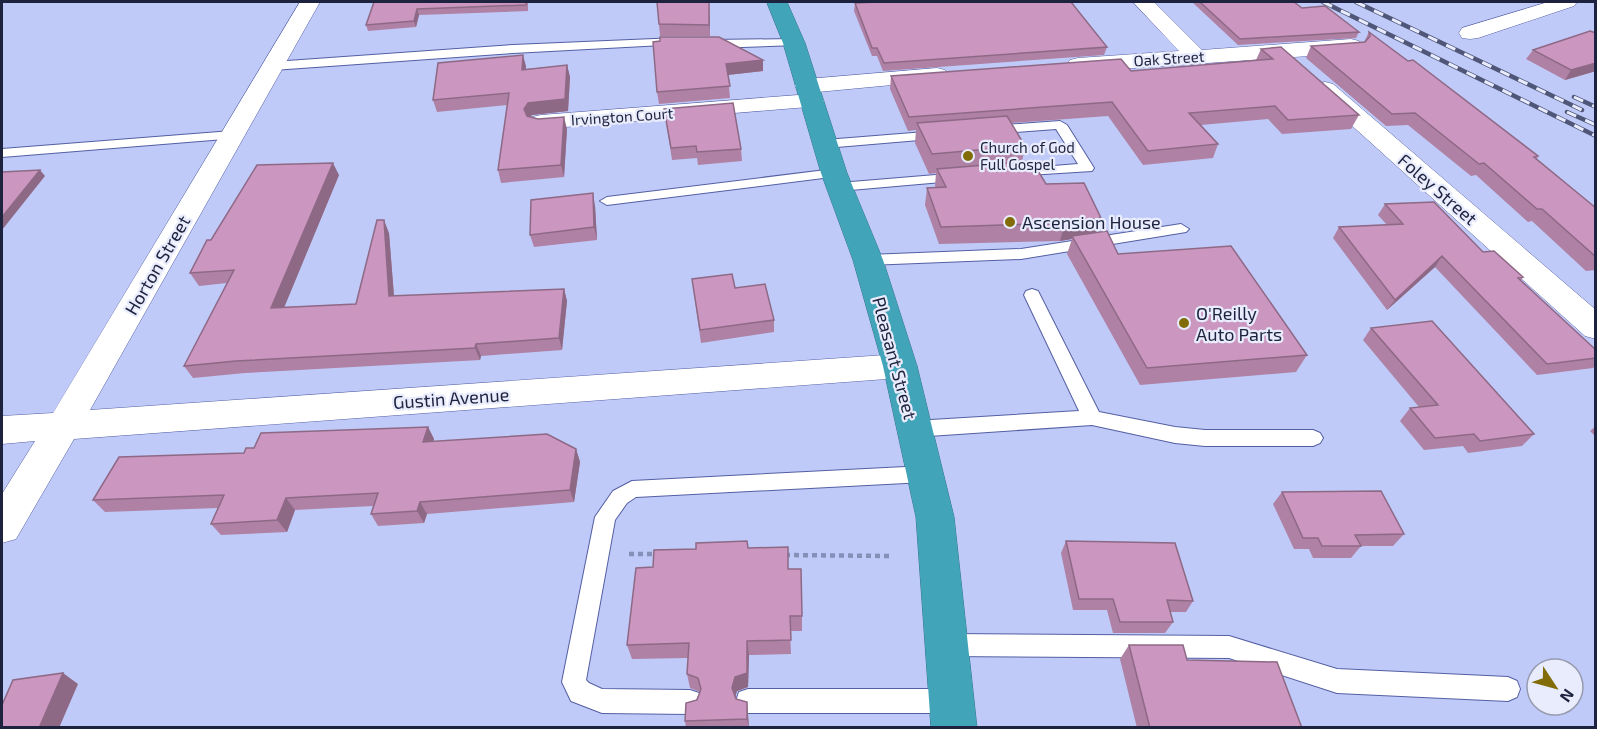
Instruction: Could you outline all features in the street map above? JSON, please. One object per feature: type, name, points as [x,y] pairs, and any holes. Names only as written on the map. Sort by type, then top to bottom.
[{"type":"highway","name":"Pleasant Street","points":[[777,2],[794,43],[833,168],[868,260],[900,366],[935,517],[953,714]]},
{"type":"street","name":"Horton Street","points":[[2,527],[310,2]]},
{"type":"street","points":[[1143,2],[1196,56]]},
{"type":"street","points":[[1470,33],[1567,2]]},
{"type":"street","name":"Oak Street","points":[[1057,66],[1351,46]]},
{"type":"street","name":"Foley Street","points":[[1280,50],[1596,328]]},
{"type":"street","points":[[809,93],[964,73]]},
{"type":"street","name":"Irvington Court","points":[[541,122],[809,93]]},
{"type":"street","name":"Gustin Avenue","points":[[2,429],[900,366]]},
{"type":"lane","points":[[273,66],[549,47],[695,42],[729,45],[794,43]]},
{"type":"lane","points":[[978,131],[1060,124],[1087,168],[1005,174]]},
{"type":"lane","points":[[607,201],[833,168],[954,133]]},
{"type":"lane","points":[[2,153],[232,135]]},
{"type":"lane","points":[[833,168],[970,177]]},
{"type":"lane","points":[[868,260],[1021,254],[1181,229]]},
{"type":"lane","points":[[1032,296],[1092,418]]},
{"type":"lane","points":[[914,429],[1092,418],[1175,435],[1205,438],[1312,438]]},
{"type":"lane","points":[[690,702],[602,701],[580,692],[574,682],[605,517],[620,496],[632,489],[925,474]]},
{"type":"lane","points":[[947,645],[1229,647],[1337,681],[1508,689]]},
{"type":"lane","points":[[748,701],[953,714]]},
{"type":"path","points":[[626,566],[628,554],[664,554]]},
{"type":"path","points":[[782,555],[889,556]]},
{"type":"building","points":[[374,2],[526,2],[526,5],[417,9],[414,21],[366,25]]},
{"type":"building","points":[[657,2],[709,2],[709,25],[659,24]]},
{"type":"building","points":[[1071,2],[1107,47],[884,63],[877,48],[872,48],[855,3]]},
{"type":"building","points":[[1200,2],[1294,2],[1302,8],[1325,6],[1359,32],[1240,39]]},
{"type":"building","points":[[1590,31],[1596,33],[1596,63],[1571,70],[1533,50]]},
{"type":"building","points":[[1369,32],[1408,61],[1413,60],[1538,156],[1534,157],[1596,208],[1596,257],[1542,209],[1537,209],[1484,163],[1479,164],[1415,113],[1392,114],[1311,46],[1365,42],[1370,36]]},
{"type":"building","points":[[660,37],[719,37],[763,60],[726,64],[730,86],[657,92],[653,42],[660,41]]},
{"type":"building","points":[[1281,47],[1359,115],[1288,120],[1275,106],[1189,113],[1218,144],[1148,151],[1112,102],[909,117],[891,76],[1121,59],[1131,71],[1273,59],[1261,49]]},
{"type":"building","points":[[523,55],[522,70],[567,65],[565,99],[528,103],[524,109],[527,116],[538,119],[564,117],[561,165],[498,170],[509,93],[433,100],[438,63]]},
{"type":"building","points":[[733,103],[741,149],[697,152],[696,146],[671,148],[664,109]]},
{"type":"building","points":[[1007,116],[1025,146],[932,154],[917,123]]},
{"type":"building","points":[[1032,161],[1046,184],[1084,183],[1101,218],[1065,223],[941,227],[927,188],[946,187],[937,169]]},
{"type":"building","points":[[333,163],[271,308],[356,304],[377,220],[384,220],[389,296],[564,289],[559,338],[476,344],[475,348],[184,366],[234,270],[190,273],[207,240],[211,240],[257,165]]},
{"type":"building","points":[[40,170],[2,217],[2,172]]},
{"type":"building","points":[[593,193],[594,227],[530,235],[531,200]]},
{"type":"building","points":[[1434,202],[1483,252],[1494,251],[1523,277],[1518,278],[1596,350],[1596,358],[1547,364],[1442,256],[1395,300],[1339,227],[1403,224],[1385,204]]},
{"type":"building","name":"O'Reilly Auto Parts","points":[[1107,231],[1118,254],[1231,246],[1307,355],[1147,368],[1072,236]]},
{"type":"building","points":[[732,274],[735,288],[765,284],[774,320],[700,330],[692,279]]},
{"type":"building","points":[[1432,321],[1534,434],[1480,441],[1474,434],[1435,438],[1410,408],[1438,405],[1371,328]]},
{"type":"building","points":[[428,427],[423,442],[547,434],[576,449],[570,490],[420,502],[417,511],[371,514],[378,493],[286,498],[277,520],[211,524],[224,495],[93,500],[119,457],[244,453],[246,448],[254,448],[261,433]]},
{"type":"building","points":[[1381,491],[1404,534],[1355,535],[1361,546],[1322,546],[1318,538],[1303,538],[1282,492]]},
{"type":"building","points":[[747,541],[748,548],[788,547],[788,569],[801,569],[802,616],[790,616],[791,640],[747,641],[747,673],[735,677],[732,688],[736,699],[747,702],[747,719],[685,721],[686,703],[697,700],[701,689],[698,678],[687,674],[689,643],[627,645],[636,568],[653,567],[654,550],[696,549],[696,543]]},
{"type":"building","points":[[1066,541],[1175,543],[1193,601],[1167,600],[1173,622],[1120,622],[1113,599],[1079,599]]},
{"type":"building","points":[[1129,645],[1183,645],[1187,660],[1277,662],[1302,728],[1150,728]]},
{"type":"building","points":[[63,673],[39,728],[2,728],[2,705],[13,680]]},
{"type":"railway","points":[[1323,2],[1596,136]]},
{"type":"railway","points":[[1356,2],[1582,110]]},
{"type":"railway","points":[[1574,97],[1596,107]]},
{"type":"railway","points":[[1567,112],[1596,125]]},
{"type":"place","name":"Church of God Full Gospel","points":[[968,156]]},
{"type":"place","name":"Ascension House","points":[[1010,222]]},
{"type":"place","name":"O'Reilly Auto Parts","points":[[1184,323]]}]
